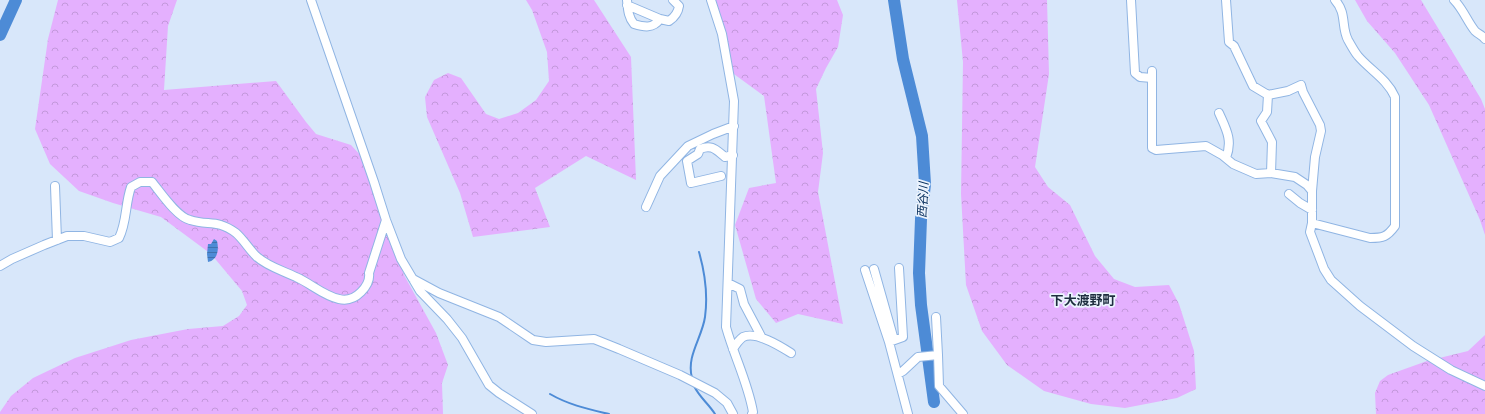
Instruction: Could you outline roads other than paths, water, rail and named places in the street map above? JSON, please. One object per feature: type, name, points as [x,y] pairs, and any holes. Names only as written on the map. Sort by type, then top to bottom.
[{"type":"street","points":[[311,0],[386,220],[401,259],[420,291],[447,319],[462,338],[489,384],[499,393],[532,414]]},
{"type":"street","points":[[627,8],[669,21],[674,18],[678,12],[679,6],[673,0]]},
{"type":"street","points":[[711,0],[722,34],[734,101],[726,328],[750,397],[753,412],[752,414]]},
{"type":"street","points":[[1131,0],[1135,73],[1140,77],[1152,74],[1152,148],[1156,150],[1206,146],[1233,164],[1256,174],[1271,173],[1295,177],[1307,185],[1312,191]]},
{"type":"street","points":[[1226,0],[1229,42],[1234,46],[1253,86],[1268,95],[1288,91],[1301,85],[1320,125],[1321,131],[1315,157],[1312,191],[1312,223],[1310,232],[1324,269],[1331,280],[1360,306],[1413,346],[1451,370],[1485,386]]},
{"type":"street","points":[[1312,223],[1370,238],[1379,238],[1389,235],[1395,226],[1395,97],[1391,87],[1358,56],[1347,38],[1343,15],[1339,4],[1335,0]]},
{"type":"street","points":[[1454,0],[1459,5],[1476,32],[1485,39]]},
{"type":"street","points":[[627,8],[630,20],[634,24],[643,27],[650,27],[657,23],[660,19]]},
{"type":"street","points":[[1268,95],[1267,112],[1261,121],[1272,142],[1271,173]]},
{"type":"street","points":[[1218,113],[1229,140],[1229,150],[1226,158]]},
{"type":"street","points":[[646,208],[660,176],[688,146],[734,126]]},
{"type":"street","points":[[721,176],[691,183],[687,161],[698,154],[700,149],[707,146],[714,148],[725,157],[733,155]]},
{"type":"street","points":[[0,266],[12,259],[67,236],[84,236],[110,242],[119,238],[124,229],[127,197],[131,187],[140,182],[152,182],[181,216],[190,220],[221,224],[236,234],[256,256],[273,268],[296,277],[338,299],[348,300],[364,289],[370,278],[369,273],[386,220]]},
{"type":"street","points":[[55,186],[57,240]]},
{"type":"street","points":[[1289,194],[1312,210]]},
{"type":"street","points":[[892,341],[903,336],[899,268]]},
{"type":"street","points":[[874,269],[908,414]]},
{"type":"street","points":[[865,270],[892,341]]},
{"type":"street","points":[[412,278],[439,292],[499,317],[533,340],[546,342],[594,339],[619,348],[680,375],[715,393],[727,403],[733,414]]},
{"type":"street","points":[[728,283],[740,289],[744,304],[762,338]]},
{"type":"street","points":[[936,316],[936,355],[939,386],[963,414]]},
{"type":"street","points":[[733,349],[737,342],[744,337],[750,336],[762,338],[778,345],[790,353]]},
{"type":"street","points":[[898,374],[904,371],[918,357],[936,355]]},
{"type":"water","points":[[214,239],[217,241],[217,254],[214,259],[208,262],[208,244],[211,244]]},
{"type":"waterway","points":[[0,35],[16,0]]},
{"type":"waterway","name":"西谷川","points":[[894,0],[903,59],[922,136],[925,184],[921,219],[919,273],[921,305],[934,402]]},
{"type":"waterway","points":[[692,378],[691,362],[703,325],[706,309],[705,284],[699,252]]},
{"type":"waterway","points":[[694,386],[715,414]]},
{"type":"waterway","points":[[550,394],[571,404],[609,414]]},
{"type":"district","name":"下大渡野町","points":[[1083,300]]}]
